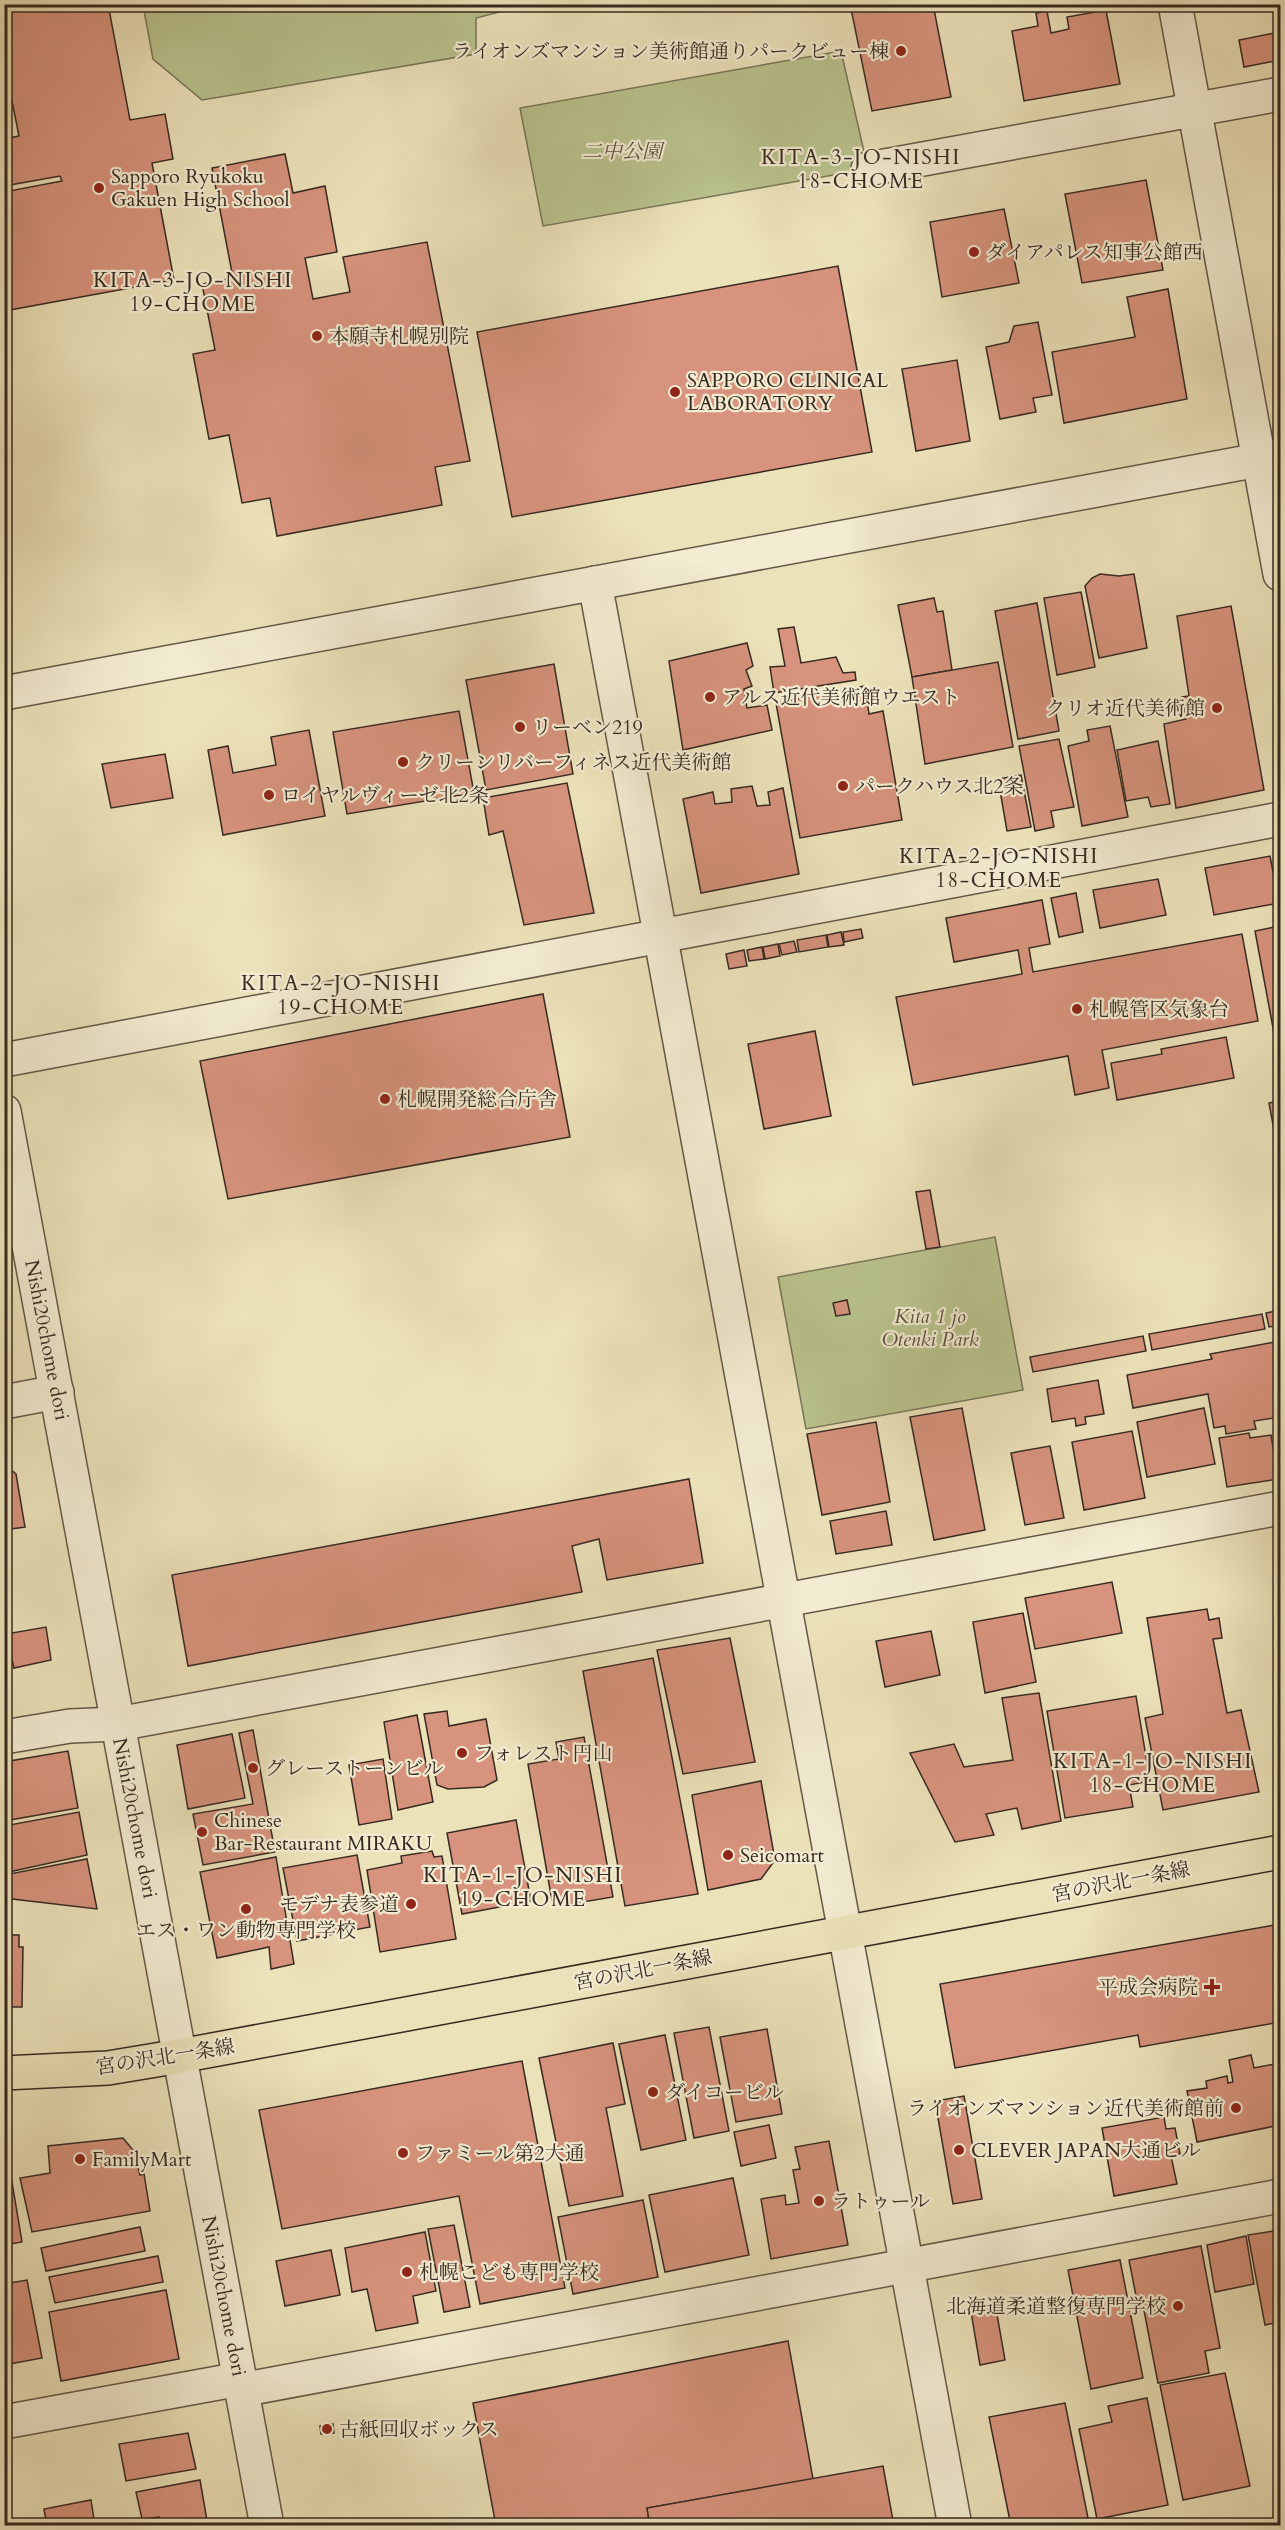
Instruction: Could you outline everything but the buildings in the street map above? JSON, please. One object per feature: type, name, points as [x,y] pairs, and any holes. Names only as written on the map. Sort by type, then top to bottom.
[{"type":"main road","name":"宮の沢北一条線","points":[[4,2073],[108,2068],[180,2056],[1281,1852]]},
{"type":"street","points":[[1175,4],[1195,110],[1270,458],[1281,574]]},
{"type":"street","points":[[868,169],[1281,94]]},
{"type":"street","points":[[4,693],[1270,458]]},
{"type":"street","points":[[595,583],[955,2526]]},
{"type":"street","points":[[4,1060],[1281,819]]},
{"type":"street","name":"Nishi20chome dori","points":[[4,1111],[267,2526]]},
{"type":"street","points":[[4,1402],[57,1392]]},
{"type":"street","points":[[4,1737],[70,1726],[118,1724],[1281,1508]]},
{"type":"street","points":[[4,2422],[241,2384],[907,2266],[1281,2196]]},
{"type":"green space","points":[[143,4],[527,5],[476,18],[476,54],[202,100],[153,59]]},
{"type":"green space","name":"二中公園","points":[[841,51],[868,169],[543,226],[520,108]]},
{"type":"green space","name":"Kita 1 jo Otenki Park","points":[[995,1237],[1023,1390],[806,1429],[778,1277]]},
{"type":"place","name":"ライオンズマンション美術館通りパークビュー棟","points":[[901,51]]},
{"type":"place","name":"Sapporo Ryukoku Gakuen High School","points":[[99,188]]},
{"type":"place","name":"ダイアパレス知事公館西","points":[[974,252]]},
{"type":"place","name":"本願寺札幌別院","points":[[317,336]]},
{"type":"place","name":"SAPPORO CLINICAL LABORATORY","points":[[675,392]]},
{"type":"place","name":"アルス近代美術館ウエスト","points":[[710,697]]},
{"type":"place","name":"クリオ近代美術館","points":[[1217,708]]},
{"type":"place","name":"リーベン219","points":[[520,727]]},
{"type":"place","name":"クリーンリバーフィネス近代美術館","points":[[403,762]]},
{"type":"place","name":"パークハウス北2条","points":[[843,786]]},
{"type":"place","name":"ロイヤルヴィーゼ北2条","points":[[269,795]]},
{"type":"place","name":"札幌管区気象台","points":[[1077,1009]]},
{"type":"place","name":"札幌開発総合庁舎","points":[[385,1099]]},
{"type":"place","name":"フォレスト円山","points":[[462,1753]]},
{"type":"place","name":"グレーストーンビル","points":[[253,1768]]},
{"type":"place","name":"Chinese Bar-Restaurant MIRAKU","points":[[202,1832]]},
{"type":"place","name":"Seicomart","points":[[728,1855]]},
{"type":"place","name":"モデナ表参道","points":[[411,1904]]},
{"type":"place","name":"エス・ワン動物専門学校","points":[[246,1909]]},
{"type":"place","name":"平成会病院","points":[[1212,1987]]},
{"type":"place","name":"ダイコービル","points":[[653,2092]]},
{"type":"place","name":"ライオンズマンション近代美術館前","points":[[1236,2108]]},
{"type":"place","name":"CLEVER JAPAN大通ビル","points":[[959,2150]]},
{"type":"place","name":"ファミール第2大通","points":[[403,2153]]},
{"type":"place","name":"FamilyMart","points":[[80,2159]]},
{"type":"place","name":"ラトゥール","points":[[819,2201]]},
{"type":"place","name":"札幌こども専門学校","points":[[407,2272]]},
{"type":"place","name":"北海道柔道整復専門学校","points":[[1178,2306]]},
{"type":"place","name":"古紙回収ボックス","points":[[327,2429]]},
{"type":"district","name":"KITA-3-JO-NISHI 18-CHOME","points":[[861,169]]},
{"type":"district","name":"KITA-3-JO-NISHI 19-CHOME","points":[[193,292]]},
{"type":"district","name":"KITA-2-JO-NISHI 18-CHOME","points":[[999,868]]},
{"type":"district","name":"KITA-2-JO-NISHI 19-CHOME","points":[[341,995]]},
{"type":"district","name":"KITA-1-JO-NISHI 18-CHOME","points":[[1153,1773]]},
{"type":"district","name":"KITA-1-JO-NISHI 19-CHOME","points":[[523,1887]]}]
